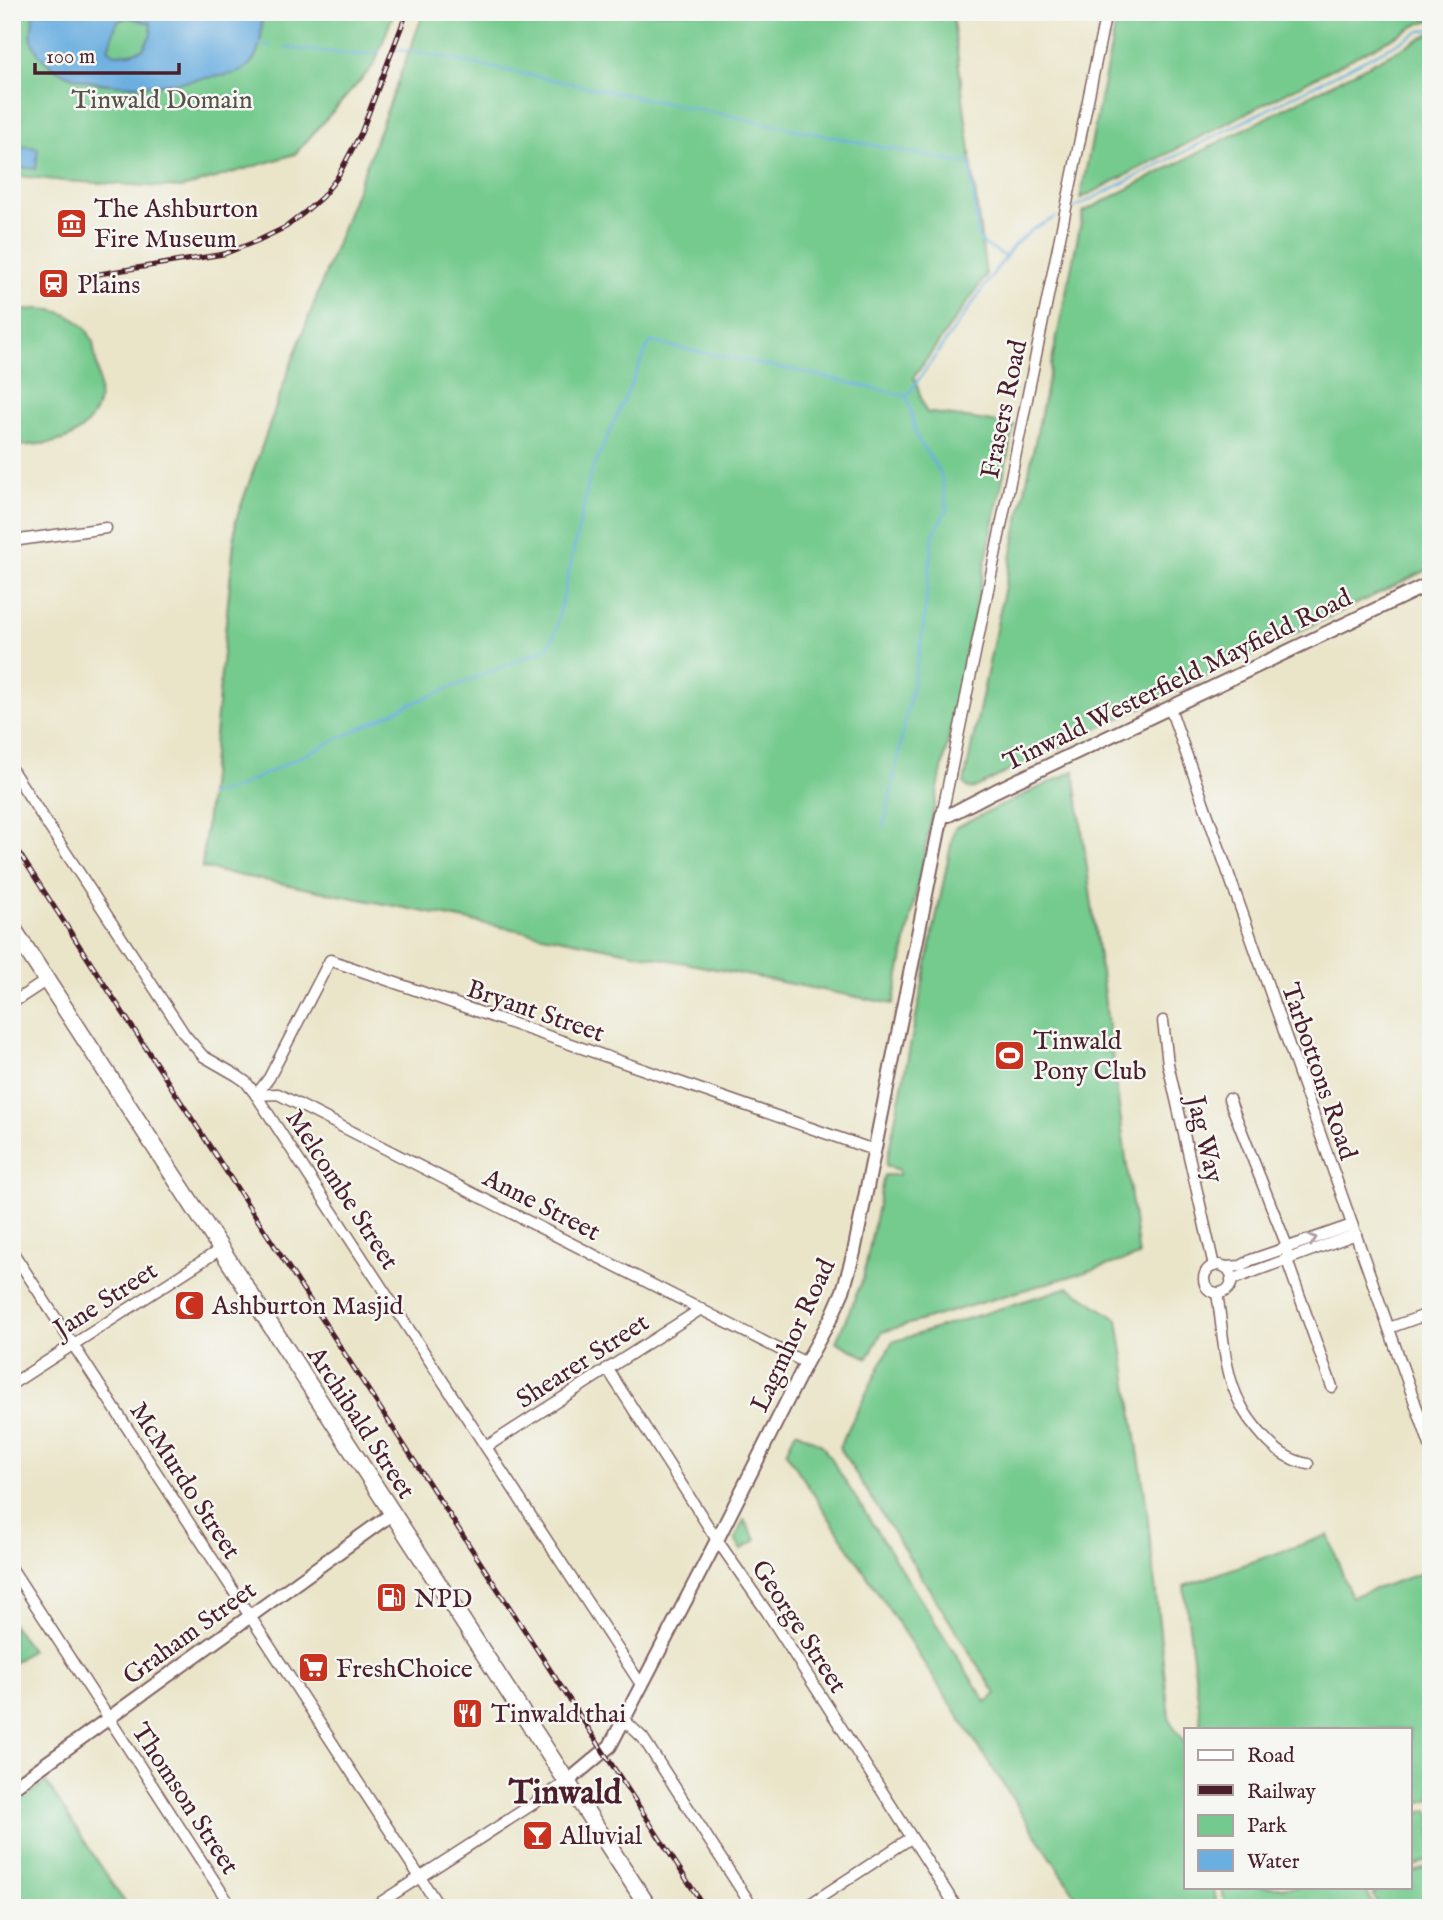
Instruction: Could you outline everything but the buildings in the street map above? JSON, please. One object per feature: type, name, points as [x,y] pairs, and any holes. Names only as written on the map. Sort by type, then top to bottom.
[{"type":"highway","name":"Archibald Street","points":[[12,927],[649,1908]]},
{"type":"street","name":"Frasers Road","points":[[942,815],[1106,12]]},
{"type":"street","points":[[12,541],[106,528]]},
{"type":"street","name":"Tinwald Westerfield Mayfield Road","points":[[942,815],[949,816],[995,791],[1431,583]]},
{"type":"street","name":"Tarbottons Road","points":[[1170,708],[1431,1448]]},
{"type":"street","name":"Melcombe Street","points":[[12,770],[185,1035],[203,1056],[246,1082],[256,1095],[642,1686]]},
{"type":"street","name":"Lagmhor Road","points":[[567,1782],[610,1746],[832,1316],[849,1272],[942,815]]},
{"type":"street","name":"Bryant Street","points":[[256,1095],[270,1078],[330,960],[875,1149]]},
{"type":"street","points":[[12,1003],[47,980]]},
{"type":"street","name":"Jag Way","points":[[1163,1021],[1168,1064],[1219,1266]]},
{"type":"street","name":"Anne Street","points":[[256,1095],[278,1094],[806,1363]]},
{"type":"street","points":[[1229,1099],[1284,1241],[1286,1254],[1332,1387]]},
{"type":"street","points":[[1231,1280],[1286,1254],[1354,1230]]},
{"type":"street","name":"Jane Street","points":[[12,1384],[221,1249]]},
{"type":"street","name":"McMurdo Street","points":[[12,1251],[440,1908]]},
{"type":"street","points":[[1219,1266],[1229,1271],[1231,1280],[1227,1289],[1217,1293],[1206,1287],[1204,1281],[1208,1269],[1219,1266],[1241,1266],[1251,1260],[1286,1254]]},
{"type":"street","points":[[1217,1293],[1233,1387],[1241,1406],[1263,1436],[1282,1455],[1308,1464]]},
{"type":"street","name":"Shearer Street","points":[[486,1447],[701,1308]]},
{"type":"street","points":[[1389,1328],[1431,1313]]},
{"type":"street","name":"George Street","points":[[607,1368],[957,1908]]},
{"type":"street","name":"Graham Street","points":[[12,1788],[393,1513]]},
{"type":"street","name":"Thomson Street","points":[[12,1569],[232,1908]]},
{"type":"street","points":[[624,1720],[643,1738],[753,1908]]},
{"type":"street","points":[[372,1908],[567,1782]]},
{"type":"street","points":[[804,1908],[912,1838]]},
{"type":"green space","name":"Tinwald Domain","points":[[12,12],[394,12],[374,65],[295,154],[182,188],[12,175]]},
{"type":"green space","points":[[424,12],[952,12],[986,276],[914,377],[926,412],[1014,425],[893,1004],[202,868],[236,520],[287,375]]},
{"type":"green space","points":[[1118,12],[1431,12],[1431,20],[1080,199]]},
{"type":"green space","points":[[1431,33],[1431,568],[972,789],[968,788],[964,783],[1083,212]]},
{"type":"green space","points":[[53,310],[70,316],[89,334],[99,376],[98,404],[87,424],[69,437],[50,443],[12,446],[12,312]]},
{"type":"green space","name":"Tinwald Pony Club","points":[[1074,771],[1139,1256],[882,1332],[868,1358],[836,1342],[863,1279],[884,1175],[899,1175],[899,1170],[886,1165],[954,830]]},
{"type":"green space","points":[[1069,1287],[1118,1320],[1146,1502],[1169,1716],[1184,1741],[1184,1888],[1214,1888],[1217,1908],[1084,1908],[786,1452],[796,1431],[822,1445],[986,1702],[996,1694],[839,1447],[892,1342]]},
{"type":"green space","points":[[744,1520],[756,1540],[741,1550],[735,1539]]},
{"type":"green space","points":[[1328,1535],[1351,1597],[1431,1570],[1431,1799],[1412,1805],[1412,1728],[1202,1728],[1184,1586]]},
{"type":"green space","points":[[12,1624],[31,1650],[13,1663],[12,1662]]},
{"type":"green space","points":[[46,1782],[128,1908],[12,1908],[12,1806]]},
{"type":"green space","points":[[1428,1810],[1431,1817],[1431,1858],[1412,1868],[1412,1815]]},
{"type":"green space","points":[[1431,1864],[1431,1908],[1379,1908],[1373,1893],[1384,1888],[1412,1888],[1412,1873]]},
{"type":"green space","points":[[1222,1888],[1372,1888],[1367,1891],[1374,1908],[1225,1908]]},
{"type":"water","points":[[34,12],[260,12],[262,28],[254,59],[235,74],[163,84],[111,84],[63,73],[45,61],[32,41]],"holes":[[[127,17],[151,23],[151,35],[143,49],[115,54],[108,49],[117,22]]]},
{"type":"water","points":[[12,145],[38,148],[36,169],[12,166]]},
{"type":"waterway","points":[[1074,208],[1421,31],[1431,29]]},
{"type":"waterway","points":[[260,44],[270,46]]},
{"type":"waterway","points":[[286,48],[359,55],[379,52]]},
{"type":"waterway","points":[[396,50],[961,163],[970,162],[978,238],[1004,256]]},
{"type":"waterway","points":[[209,795],[238,787],[406,706],[548,648],[555,633],[591,473],[650,342],[907,396],[1013,246],[1033,229],[1056,217]]},
{"type":"waterway","points":[[884,827],[922,637],[933,535],[947,510],[941,474],[917,438],[907,396]]},
{"type":"railway","points":[[80,277],[224,254],[286,227],[305,212],[337,178],[361,133],[407,12]]},
{"type":"railway","points":[[12,842],[705,1908]]},
{"type":"place","name":"The Ashburton Fire Museum","points":[[71,223]]},
{"type":"place","name":"Plains","points":[[54,284]]},
{"type":"place","name":"Tinwald Pony Club","points":[[1010,1055]]},
{"type":"place","name":"Ashburton Masjid","points":[[189,1305]]},
{"type":"place","name":"NPD","points":[[391,1598]]},
{"type":"place","name":"FreshChoice","points":[[313,1668]]},
{"type":"place","name":"Tinwald thai","points":[[468,1713]]},
{"type":"place","name":"Alluvial","points":[[537,1835]]},
{"type":"district","name":"Tinwald","points":[[565,1791]]}]
